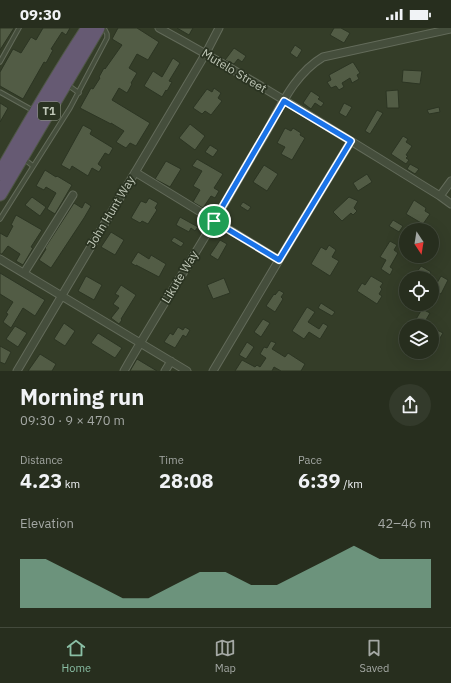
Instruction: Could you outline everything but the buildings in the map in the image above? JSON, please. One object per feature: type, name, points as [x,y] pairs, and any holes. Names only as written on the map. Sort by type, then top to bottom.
[{"type":"highway","name":"T1","points":[[0,194],[22,157],[40,115],[74,50],[88,28]]},
{"type":"highway","name":"T1","points":[[0,174],[40,115],[65,83],[98,28]]},
{"type":"street","name":"Mutelo Street","points":[[159,28],[206,53],[451,204]]},
{"type":"street","name":"John Hunt Way","points":[[17,371],[206,53],[219,28]]},
{"type":"street","name":"Likute Way","points":[[124,371],[284,101],[306,69],[323,57],[451,29]]},
{"type":"street","points":[[213,371],[351,141]]},
{"type":"street","points":[[135,172],[279,260]]},
{"type":"street","points":[[440,196],[451,181]]},
{"type":"street","points":[[24,273],[73,195]]},
{"type":"street","points":[[0,258],[187,371]]},
{"type":"street","points":[[165,371],[171,362]]},
{"type":"lane","points":[[0,62],[19,28]]},
{"type":"lane","points":[[0,219],[79,93],[107,38],[104,28]]},
{"type":"lane","points":[[65,83],[79,93]]},
{"type":"lane","points":[[0,92],[40,115]]},
{"type":"lane","points":[[22,157],[34,166]]},
{"type":"route","points":[[284,101],[351,141],[279,260],[214,221],[284,101]]}]
